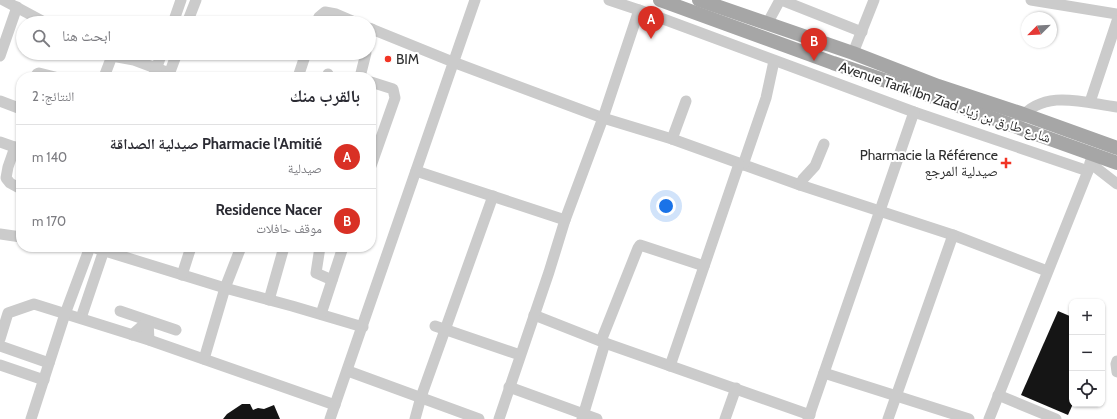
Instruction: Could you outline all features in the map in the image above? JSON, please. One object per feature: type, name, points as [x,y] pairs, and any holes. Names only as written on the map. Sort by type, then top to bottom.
[{"type":"main road","name":"Avenue Tarik Ibn Ziad شارع طارق بن زياد","points":[[660,0],[826,60],[1014,125],[1090,162],[1112,161]]},
{"type":"main road","name":"Avenue Tarik Ibn Ziad شارع طارق بن زياد","points":[[699,0],[853,53],[938,86],[1023,114],[1117,148]]},
{"type":"street","points":[[3,0],[33,16]]},
{"type":"street","points":[[175,16],[181,0]]},
{"type":"street","points":[[190,16],[196,0]]},
{"type":"street","points":[[330,419],[348,371],[475,0]]},
{"type":"street","points":[[609,0],[914,112],[1090,162],[1117,184]]},
{"type":"street","points":[[767,24],[780,0],[862,32]]},
{"type":"street","points":[[853,53],[874,0]]},
{"type":"street","points":[[1031,0],[1117,14]]},
{"type":"street","points":[[1,51],[17,7]]},
{"type":"street","points":[[498,419],[549,272],[565,220],[603,118],[639,10]]},
{"type":"street","points":[[320,16],[325,12],[341,16]]},
{"type":"street","points":[[1090,102],[1117,21]]},
{"type":"street","points":[[376,34],[603,118],[672,140],[880,212],[953,235],[1047,271]]},
{"type":"street","points":[[105,72],[108,60]]},
{"type":"street","points":[[132,60],[153,72]]},
{"type":"street","points":[[155,72],[160,60]]},
{"type":"street","points":[[170,72],[174,60]]},
{"type":"street","points":[[300,72],[304,60]]},
{"type":"street","points":[[361,72],[364,60]]},
{"type":"street","points":[[670,366],[704,266],[765,102],[774,68],[774,61]]},
{"type":"street","points":[[376,84],[393,89],[395,98],[376,152]]},
{"type":"street","points":[[1014,125],[1023,114],[1035,106],[1055,100],[1090,102],[1117,107]]},
{"type":"street","points":[[0,101],[16,107]]},
{"type":"street","points":[[672,140],[686,101]]},
{"type":"street","points":[[534,315],[603,342],[736,388],[809,417],[914,112]]},
{"type":"street","points":[[0,142],[16,147]]},
{"type":"street","points":[[800,185],[803,179],[815,166],[824,144]]},
{"type":"street","points":[[16,152],[8,167],[6,178],[10,183],[16,186]]},
{"type":"street","points":[[1112,161],[1117,168]]},
{"type":"street","points":[[989,419],[1090,162]]},
{"type":"street","points":[[416,171],[565,220]]},
{"type":"street","points":[[415,419],[440,328],[493,196]]},
{"type":"street","points":[[0,234],[16,236]]},
{"type":"street","points":[[888,419],[953,235]]},
{"type":"street","points":[[582,417],[603,342],[640,245],[704,266]]},
{"type":"street","points":[[31,419],[65,314],[89,252]]},
{"type":"street","points":[[81,318],[104,252]]},
{"type":"street","points":[[114,252],[226,288],[363,327]]},
{"type":"street","points":[[182,274],[189,252]]},
{"type":"street","points":[[204,359],[226,288],[239,252]]},
{"type":"street","points":[[269,300],[283,252]]},
{"type":"street","points":[[319,252],[316,273],[332,280]]},
{"type":"street","points":[[321,314],[341,252]]},
{"type":"street","points":[[0,339],[8,313],[34,304],[149,340],[335,405]]},
{"type":"street","points":[[120,311],[176,330]]},
{"type":"street","points":[[132,335],[148,321]]},
{"type":"street","points":[[148,321],[149,340]]},
{"type":"street","points":[[440,328],[520,355]]},
{"type":"street","points":[[0,346],[49,363]]},
{"type":"street","points":[[1117,361],[1117,372]]},
{"type":"street","points":[[0,365],[44,380]]},
{"type":"street","points":[[348,371],[479,419]]},
{"type":"street","points":[[824,373],[969,419]]},
{"type":"street","points":[[509,387],[582,417],[597,419]]},
{"type":"street","points":[[725,419],[736,388]]},
{"type":"street","points":[[998,395],[1056,419]]},
{"type":"building","points":[[1058,311],[1069,316],[1069,407],[1072,407],[1068,415],[1021,395]]},
{"type":"building","points":[[242,404],[250,404],[253,410],[258,408],[264,409],[274,405],[280,419],[223,419],[227,414]]},
{"type":"place","name":"Pharmacie l'Amitié صيدلية الصداقة","points":[[651,39]]},
{"type":"place","name":"BIM","points":[[388,59]]},
{"type":"place","name":"Residence Nacer","points":[[814,61]]},
{"type":"place","name":"Pharmacie la Référence صيدلية المرجع","points":[[1006,163]]}]
